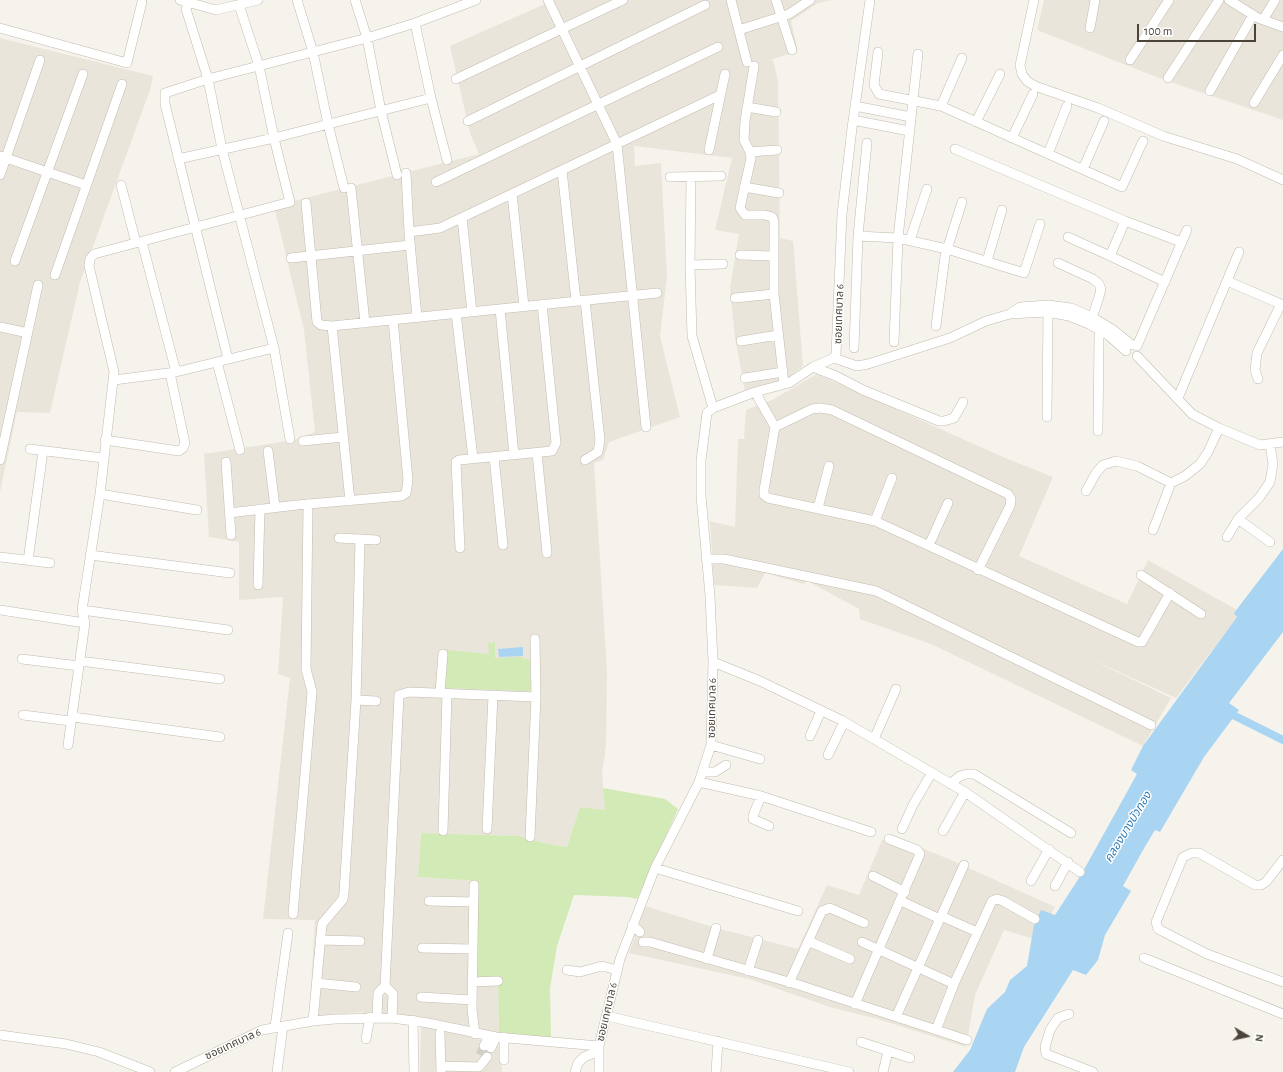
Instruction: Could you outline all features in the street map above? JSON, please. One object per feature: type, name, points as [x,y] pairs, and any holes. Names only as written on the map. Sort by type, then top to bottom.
[{"type":"street","points":[[258,0],[239,4],[222,4],[216,10],[184,1],[208,79],[222,149],[274,348],[290,439]]},
{"type":"street","points":[[297,0],[313,52],[328,124],[347,188],[357,251],[365,323]]},
{"type":"street","points":[[355,0],[367,38],[381,111],[401,174],[409,232],[417,317]]},
{"type":"street","points":[[228,360],[196,227],[164,104],[164,93],[208,79],[367,38],[415,23],[461,3],[476,0]]},
{"type":"street","points":[[548,0],[617,144],[646,427]]},
{"type":"street","points":[[456,79],[623,0]]},
{"type":"street","points":[[731,0],[739,30],[751,64],[744,140],[750,152],[751,158],[741,202],[742,212],[745,214],[765,215],[772,217],[774,220],[774,294],[784,384]]},
{"type":"street","points":[[776,0],[792,50]]},
{"type":"street","points":[[739,30],[781,17],[810,0]]},
{"type":"street","name":"ซอยเทศบาล 6","points":[[176,1072],[250,1035],[279,1026],[313,1020],[373,1017],[413,1020],[475,1034],[599,1049],[617,970],[632,924],[655,868],[699,782],[711,745],[713,662],[701,496],[702,460],[707,413],[713,408],[755,392],[789,383],[812,367],[834,358],[837,349],[842,214],[853,120],[870,0]]},
{"type":"street","points":[[1034,0],[1020,65],[1022,74],[1031,84],[1054,94],[1098,108],[1163,136],[1237,159],[1283,180]]},
{"type":"street","points":[[1090,28],[1095,0]]},
{"type":"street","points":[[1130,60],[1168,0]]},
{"type":"street","points":[[1168,78],[1220,0]]},
{"type":"street","points":[[1229,0],[1253,15],[1283,27]]},
{"type":"street","points":[[1263,20],[1275,0]]},
{"type":"street","points":[[0,28],[127,63],[142,2]]},
{"type":"street","points":[[68,745],[85,623],[82,610],[100,494],[105,440],[114,380],[114,372],[89,266],[90,259],[94,254],[290,202],[274,138],[259,66],[239,4]]},
{"type":"street","points":[[468,121],[705,5]]},
{"type":"street","points":[[1210,91],[1253,15]]},
{"type":"street","points":[[415,23],[431,98],[447,160]]},
{"type":"street","points":[[436,182],[718,47]]},
{"type":"street","points":[[878,52],[874,86],[879,94],[941,106],[1122,187],[1143,141]]},
{"type":"street","points":[[894,342],[898,238],[918,54]]},
{"type":"street","points":[[1254,103],[1283,55]]},
{"type":"street","points":[[941,106],[962,58]]},
{"type":"street","points":[[0,175],[3,157],[40,60]]},
{"type":"street","points":[[15,261],[83,74]]},
{"type":"street","points":[[709,150],[725,74]]},
{"type":"street","points":[[976,122],[1000,74]]},
{"type":"street","points":[[55,275],[122,84]]},
{"type":"street","points":[[1012,138],[1033,94]]},
{"type":"street","points":[[409,232],[440,228],[720,95]]},
{"type":"street","points":[[178,159],[274,138],[431,98]]},
{"type":"street","points":[[855,106],[911,117]]},
{"type":"street","points":[[1048,154],[1067,106]]},
{"type":"street","points":[[747,107],[776,112]]},
{"type":"street","points":[[853,120],[909,132]]},
{"type":"street","points":[[1082,169],[1104,121]]},
{"type":"street","points":[[854,348],[858,236],[867,143]]},
{"type":"street","points":[[956,148],[1125,221],[1181,242]]},
{"type":"street","points":[[750,152],[777,150]]},
{"type":"street","points":[[3,157],[86,186]]},
{"type":"street","points":[[562,170],[600,440],[598,452],[585,460]]},
{"type":"street","points":[[670,177],[721,176]]},
{"type":"street","points":[[691,177],[690,265],[692,336],[713,408]]},
{"type":"street","points":[[105,440],[179,451],[183,448],[185,443],[173,373],[139,242],[121,186]]},
{"type":"street","points":[[744,187],[779,193]]},
{"type":"street","points":[[910,240],[927,189]]},
{"type":"street","points":[[512,194],[524,306]]},
{"type":"street","points":[[936,326],[947,249],[962,202]]},
{"type":"street","points":[[306,203],[317,322],[321,325],[332,326],[365,323],[656,293]]},
{"type":"street","points":[[987,261],[1002,210]]},
{"type":"street","points":[[462,218],[472,312]]},
{"type":"street","points":[[1110,256],[1125,221]]},
{"type":"street","points":[[858,236],[910,240],[947,249],[1024,273],[1040,224]]},
{"type":"street","points":[[1133,349],[1165,282],[1187,230]]},
{"type":"street","points":[[1068,237],[1165,282]]},
{"type":"street","points":[[290,258],[410,245]]},
{"type":"street","points":[[1178,398],[1239,252]]},
{"type":"street","points":[[740,255],[773,256]]},
{"type":"street","points":[[1058,263],[1093,279],[1099,284],[1101,289],[1091,320]]},
{"type":"street","points":[[690,265],[724,264]]},
{"type":"street","points":[[1227,281],[1282,304],[1257,353],[1255,370],[1258,380]]},
{"type":"street","points":[[0,460],[5,417],[28,333],[38,285]]},
{"type":"street","points":[[735,298],[774,294]]},
{"type":"street","points":[[460,548],[455,466],[459,460],[552,451],[556,443],[542,304]]},
{"type":"street","points":[[834,358],[857,366],[868,364],[950,338],[986,321],[1010,314],[1020,307],[1048,309],[1071,308],[1133,349],[1192,414],[1249,441],[1260,444],[1283,442]]},
{"type":"street","points":[[500,309],[514,455]]},
{"type":"street","points":[[1047,417],[1048,309]]},
{"type":"street","points":[[456,313],[473,458]]},
{"type":"street","points":[[229,513],[275,507],[402,496],[408,488],[393,320]]},
{"type":"street","points":[[332,326],[350,501]]},
{"type":"street","points":[[0,327],[28,333]]},
{"type":"street","points":[[1098,431],[1099,335],[1103,328]]},
{"type":"street","points":[[742,341],[778,335]]},
{"type":"street","points":[[114,380],[121,381],[173,373],[274,348]]},
{"type":"street","points":[[217,362],[240,450]]},
{"type":"street","points":[[836,376],[844,362]]},
{"type":"street","points":[[812,367],[836,376],[863,390],[939,421],[944,422],[954,418],[963,402]]},
{"type":"street","points":[[745,378],[783,372]]},
{"type":"street","points":[[755,392],[775,427],[764,494],[768,498],[875,521],[929,545],[978,570],[1140,643],[1170,594]]},
{"type":"street","points":[[775,427],[812,409],[821,408],[832,410],[1008,494],[1011,499],[1009,511],[978,570]]},
{"type":"street","points":[[1153,530],[1171,483],[1185,476],[1200,464],[1208,452],[1219,428]]},
{"type":"street","points":[[303,441],[343,437]]},
{"type":"street","points":[[1227,537],[1238,519],[1259,498],[1270,482],[1273,464],[1270,444]]},
{"type":"street","points":[[30,450],[103,458]]},
{"type":"street","points":[[28,561],[43,451]]},
{"type":"street","points":[[268,451],[275,507]]},
{"type":"street","points":[[537,453],[547,553]]},
{"type":"street","points":[[494,457],[503,546]]},
{"type":"street","points":[[226,462],[231,535]]},
{"type":"street","points":[[1086,491],[1102,465],[1116,462],[1137,466],[1171,483]]},
{"type":"street","points":[[818,508],[829,466]]},
{"type":"street","points":[[875,521],[892,478]]},
{"type":"street","points":[[100,494],[197,510]]},
{"type":"street","points":[[929,545],[948,503]]},
{"type":"street","points":[[293,914],[312,692],[306,669],[308,504]]},
{"type":"street","points":[[258,585],[260,509]]},
{"type":"street","points":[[1238,519],[1270,542]]},
{"type":"street","points":[[339,538],[376,540]]},
{"type":"street","points":[[313,1020],[322,924],[343,899],[344,893],[356,700],[360,539]]},
{"type":"street","points":[[90,555],[230,573]]},
{"type":"street","points":[[0,558],[50,564]]},
{"type":"street","points":[[706,559],[724,559],[876,591],[1151,725]]},
{"type":"street","points":[[1141,576],[1201,614]]},
{"type":"street","points":[[0,610],[85,623]]},
{"type":"street","points":[[82,610],[228,630]]},
{"type":"street","points":[[530,837],[536,698],[535,640]]},
{"type":"street","points":[[443,654],[443,830]]},
{"type":"street","points":[[22,659],[79,663],[220,679]]},
{"type":"street","points":[[713,662],[760,681],[844,722],[874,739],[931,774],[965,792],[1068,862],[1080,872]]},
{"type":"street","points":[[874,739],[896,689]]},
{"type":"street","points":[[392,1018],[393,994],[386,986],[399,695],[409,692],[536,698]]},
{"type":"street","points":[[487,829],[493,695]]},
{"type":"street","points":[[356,700],[376,701]]},
{"type":"street","points":[[810,736],[821,711]]},
{"type":"street","points":[[23,715],[72,719],[220,736]]},
{"type":"street","points":[[828,755],[844,722]]},
{"type":"street","points":[[711,745],[760,759]]},
{"type":"street","points":[[703,772],[715,772],[726,765]]},
{"type":"street","points":[[902,829],[912,805],[931,774]]},
{"type":"street","points":[[950,784],[960,776],[974,774],[1071,833]]},
{"type":"street","points":[[699,782],[761,796],[871,832]]},
{"type":"street","points":[[943,831],[965,792]]},
{"type":"street","points":[[761,796],[753,819],[769,826]]},
{"type":"street","points":[[855,1004],[905,892],[920,854],[917,850],[888,839]]},
{"type":"street","points":[[1031,881],[1049,849]]},
{"type":"street","points":[[1283,860],[1266,882],[1261,885],[1255,885],[1199,853],[1192,853],[1183,857],[1156,922],[1158,929],[1207,954],[1283,982]]},
{"type":"street","points":[[1055,886],[1068,862]]},
{"type":"street","points":[[896,1017],[916,968],[964,865]]},
{"type":"street","points":[[655,868],[798,911]]},
{"type":"street","points":[[873,876],[905,892]]},
{"type":"street","points":[[474,885],[472,1000],[475,1034]]},
{"type":"street","points":[[936,1030],[954,984],[992,901],[997,899],[1035,919]]},
{"type":"street","points":[[429,901],[474,902]]},
{"type":"street","points":[[901,901],[977,932]]},
{"type":"street","points":[[789,983],[822,910],[830,908],[864,923]]},
{"type":"street","points":[[632,924],[643,939]]},
{"type":"street","points":[[707,959],[716,928]]},
{"type":"street","points":[[277,1072],[279,1026],[288,933]]},
{"type":"street","points":[[627,940],[643,939],[789,983],[967,1040]]},
{"type":"street","points":[[320,940],[360,941]]},
{"type":"street","points":[[748,971],[758,940]]},
{"type":"street","points":[[808,941],[850,959]]},
{"type":"street","points":[[862,942],[916,968],[954,984]]},
{"type":"street","points":[[422,948],[472,949]]},
{"type":"street","points":[[1144,958],[1283,1014]]},
{"type":"street","points":[[567,970],[580,972],[602,966],[617,970]]},
{"type":"street","points":[[472,982],[498,981]]},
{"type":"street","points":[[316,983],[356,987]]},
{"type":"street","points":[[366,1039],[373,1017],[378,993],[386,986]]},
{"type":"street","points":[[421,997],[472,1000]]},
{"type":"street","points":[[1068,1014],[1058,1018],[1050,1030],[1044,1047],[1046,1054],[1093,1072]]},
{"type":"street","points":[[607,1016],[850,1072]]},
{"type":"street","points":[[413,1020],[414,1072]]},
{"type":"street","points":[[440,1033],[441,1069],[481,1063]]},
{"type":"street","points":[[0,1035],[66,1044],[99,1052],[131,1068],[150,1072]]},
{"type":"street","points":[[488,1047],[496,1037]]},
{"type":"street","points":[[496,1037],[504,1060]]},
{"type":"street","points":[[716,1072],[718,1042]]},
{"type":"street","points":[[861,1042],[910,1058]]},
{"type":"street","points":[[575,1072],[578,1062],[599,1049],[600,1072]]},
{"type":"street","points":[[883,1072],[888,1051]]},
{"type":"shaded area","points":[[554,0],[832,0],[818,3],[791,21],[798,51],[767,61],[773,60],[778,81],[780,238],[793,241],[803,366],[789,377],[746,396],[735,338],[730,288],[739,234],[715,230],[732,158],[634,146],[635,166],[661,163],[667,276],[660,336],[680,417],[609,442],[603,460],[594,463],[607,672],[606,745],[602,774],[605,810],[580,807],[567,847],[543,843],[519,836],[421,833],[418,877],[478,881],[477,978],[498,976],[499,1033],[410,1015],[410,1020],[363,1018],[363,1012],[309,1017],[315,920],[263,919],[290,678],[278,674],[283,597],[239,600],[239,542],[209,537],[204,454],[294,440],[315,432],[304,330],[274,206],[479,154],[470,133],[450,46]]},
{"type":"shaded area","points":[[1044,0],[1283,0],[1283,120],[1159,78],[1037,30]]},
{"type":"shaded area","points":[[0,38],[153,76],[150,90],[80,282],[50,413],[17,412],[0,492]]},
{"type":"shaded area","points":[[817,374],[1003,457],[1053,477],[1019,556],[1127,604],[1148,560],[1241,612],[1176,698],[1082,655],[1171,698],[1143,746],[931,644],[860,619],[859,609],[806,580],[804,584],[765,573],[757,588],[714,585],[710,521],[735,527],[738,439],[744,439],[746,410],[772,400]]},
{"type":"shaded area","points":[[898,839],[949,859],[1055,907],[1037,940],[1004,930],[975,995],[966,1047],[881,1020],[830,1007],[749,979],[629,953],[645,906],[716,928],[798,949],[827,885],[859,895],[882,840]]},
{"type":"shaded area","points":[[421,1022],[500,1046],[502,1072],[420,1072]]},
{"type":"green space","points":[[495,642],[495,658],[523,657],[523,659],[529,659],[531,689],[528,691],[446,688],[444,683],[446,650],[489,654],[488,643]]},
{"type":"green space","points":[[603,788],[665,799],[678,809],[637,899],[628,897],[574,895],[557,946],[550,988],[551,1038],[499,1033],[498,976],[477,978],[478,881],[418,877],[421,833],[519,836],[543,843],[567,847],[580,807],[605,810]]},
{"type":"water","name":"คลองบางบัวทอง","points":[[1283,549],[1283,632],[1229,703],[1239,710],[1204,757],[1160,832],[1155,830],[1143,850],[1123,886],[1131,891],[1105,935],[1098,960],[1086,975],[1073,970],[1024,1047],[1015,1072],[953,1072],[970,1050],[987,1009],[1005,992],[1010,980],[1027,966],[1034,925],[1041,910],[1055,915],[1081,875],[1137,774],[1131,770],[1143,746],[1237,617],[1234,613]]},
{"type":"water","points":[[523,647],[523,656],[499,657],[498,649]]},
{"type":"waterway","points":[[1225,711],[1283,740]]},
{"type":"tunnel","points":[[480,1055],[484,1046]]}]
